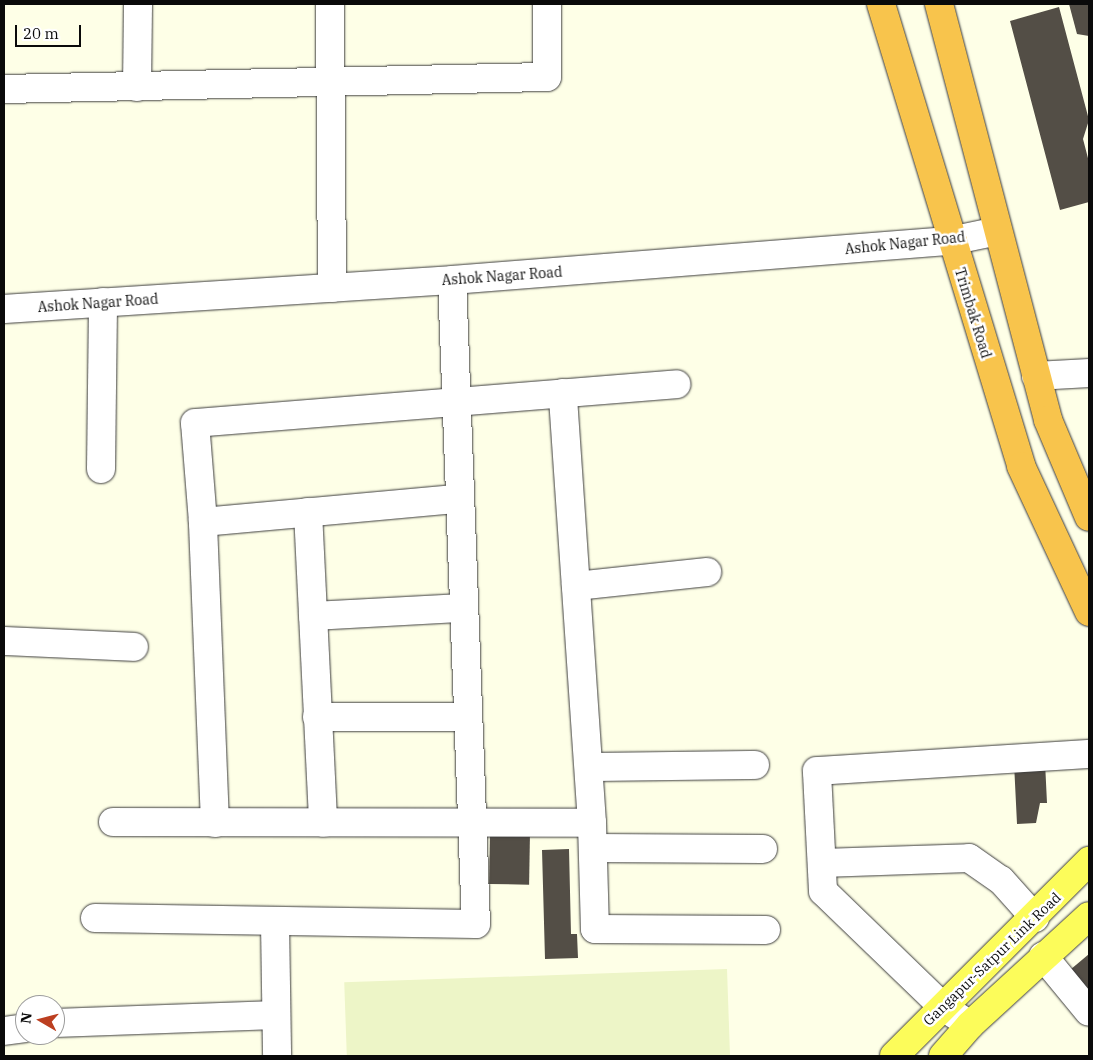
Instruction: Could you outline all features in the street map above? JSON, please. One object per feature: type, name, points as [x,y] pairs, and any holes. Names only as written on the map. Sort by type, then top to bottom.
[{"type":"highway","name":"Trimbak Road","points":[[881,4],[950,241],[1021,466],[1089,612]]},
{"type":"highway","points":[[939,4],[1048,420],[1089,517]]},
{"type":"main road","name":"Gangapur-Satpur Link Road","points":[[894,1056],[942,1006],[1035,918],[1089,861]]},
{"type":"main road","points":[[943,1056],[970,1025],[1043,956],[1089,916]]},
{"type":"street","points":[[137,87],[138,4]]},
{"type":"street","points":[[330,4],[332,288]]},
{"type":"street","points":[[4,89],[547,77],[547,4]]},
{"type":"street","name":"Ashok Nagar Road","points":[[4,309],[452,280],[950,241],[998,232]]},
{"type":"street","points":[[95,918],[275,924],[476,924],[458,499],[452,280]]},
{"type":"street","points":[[101,470],[103,302]]},
{"type":"street","points":[[1036,376],[1089,373]]},
{"type":"street","points":[[215,823],[202,522],[195,423],[676,384]]},
{"type":"street","points":[[563,393],[588,767],[595,929],[766,930]]},
{"type":"street","points":[[202,522],[458,499]]},
{"type":"street","points":[[308,512],[323,823]]},
{"type":"street","points":[[576,586],[707,572]]},
{"type":"street","points":[[313,616],[463,608]]},
{"type":"street","points":[[4,641],[134,647]]},
{"type":"street","points":[[317,717],[467,717]]},
{"type":"street","points":[[970,1025],[942,1006],[823,891],[817,771],[1089,754]]},
{"type":"street","points":[[588,767],[755,765]]},
{"type":"street","points":[[113,822],[472,823],[763,850]]},
{"type":"street","points":[[822,863],[969,858],[1000,880],[1035,918]]},
{"type":"street","points":[[275,924],[277,1056]]},
{"type":"street","points":[[1043,956],[1089,1012]]},
{"type":"street","points":[[65,1023],[276,1014]]},
{"type":"green space","points":[[727,969],[730,1056],[347,1056],[344,982]]},
{"type":"building","points":[[1069,4],[1089,4],[1089,36],[1077,34]]},
{"type":"building","points":[[1059,7],[1089,120],[1083,139],[1089,162],[1089,202],[1060,210],[1010,21]]},
{"type":"building","points":[[1045,762],[1047,803],[1040,803],[1036,823],[1017,824],[1014,763]]},
{"type":"building","points":[[490,832],[530,833],[529,885],[489,884]]},
{"type":"building","points":[[569,849],[571,934],[577,934],[578,958],[545,959],[542,850]]},
{"type":"building","points":[[1089,954],[1089,996],[1064,975]]}]
